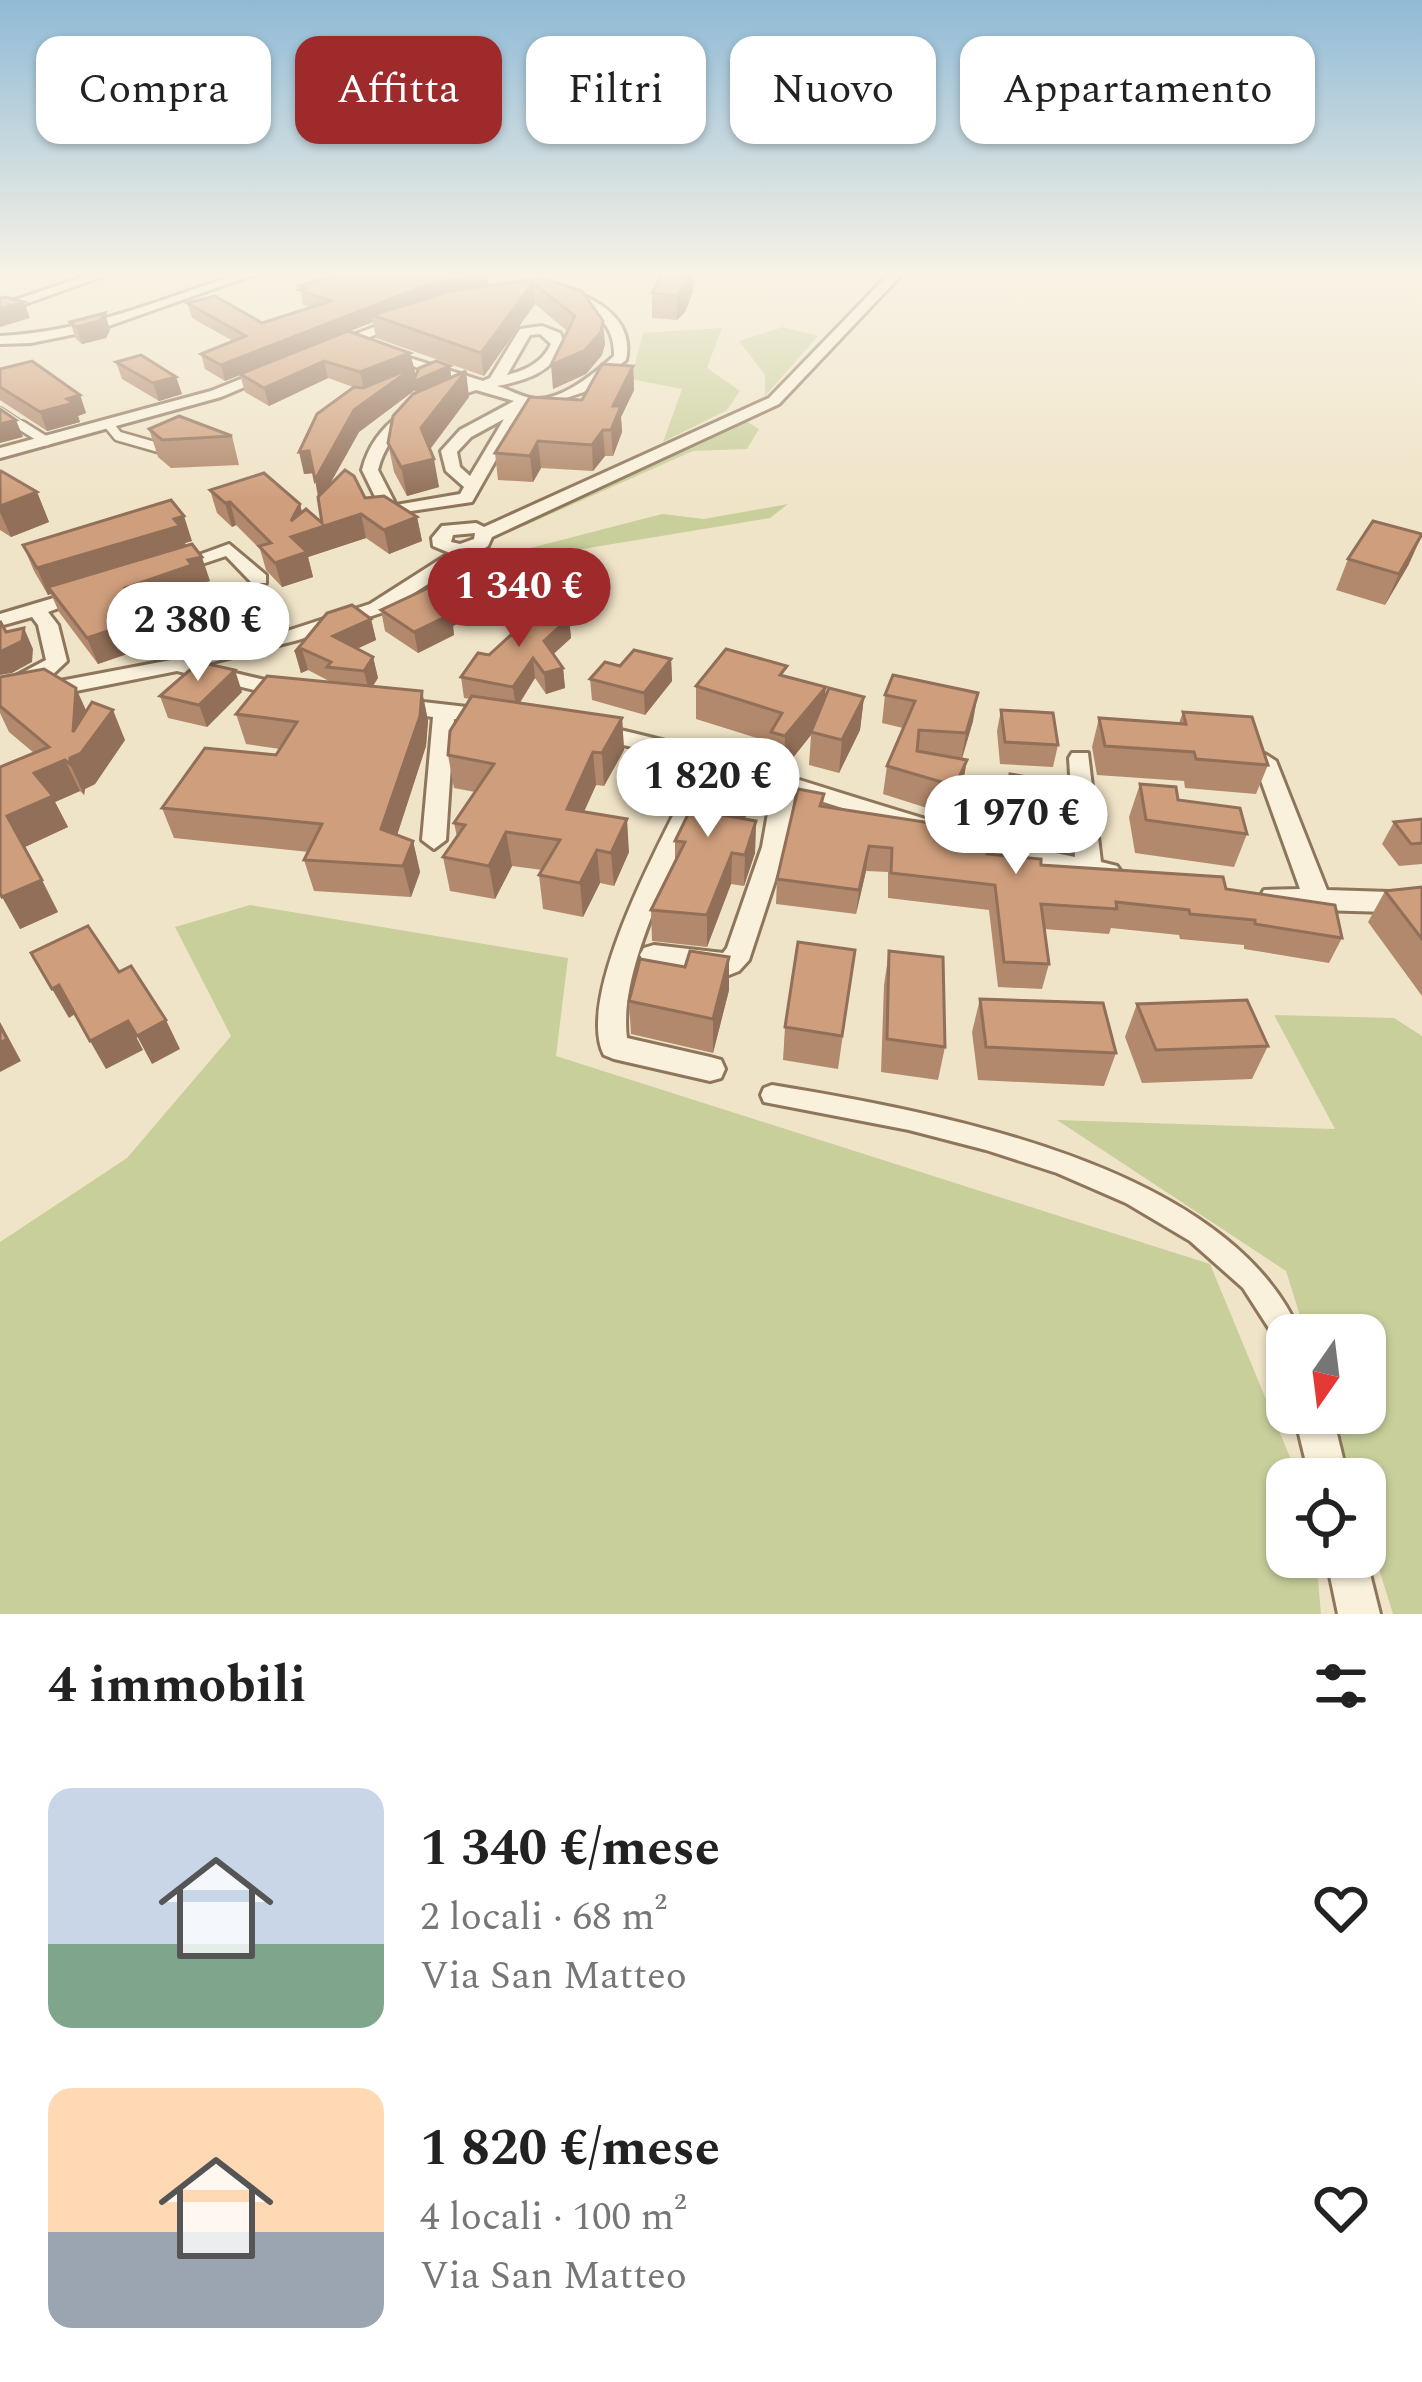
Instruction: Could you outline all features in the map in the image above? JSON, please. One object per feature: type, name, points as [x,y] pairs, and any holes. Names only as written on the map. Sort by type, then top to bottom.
[{"type":"street","points":[[311,354],[325,348]]},
{"type":"street","points":[[378,348],[484,384],[524,406]]},
{"type":"street","points":[[484,384],[512,348]]},
{"type":"street","points":[[466,497],[390,511],[370,470],[377,444],[405,416],[484,384],[525,374],[548,361],[555,348]]},
{"type":"street","points":[[0,699],[177,664],[377,608],[482,542],[452,470],[449,451],[466,430],[586,387],[621,357],[622,348]]},
{"type":"street","points":[[445,538],[480,531],[774,401],[825,348]]},
{"type":"street","points":[[0,453],[216,394],[292,362]]},
{"type":"street","points":[[417,378],[436,370]]},
{"type":"street","points":[[431,577],[466,497],[524,406]]},
{"type":"street","points":[[445,538],[469,549]]},
{"type":"street","points":[[150,575],[229,549],[259,579]]},
{"type":"street","points":[[0,620],[111,587]]},
{"type":"street","points":[[0,688],[42,674],[57,662],[48,625],[36,609]]},
{"type":"street","points":[[177,664],[312,697]]},
{"type":"street","points":[[377,704],[521,720]]},
{"type":"street","points":[[434,840],[443,711]]},
{"type":"street","points":[[570,727],[712,759],[983,845],[1130,876]]},
{"type":"street","points":[[1080,758],[1089,869]]},
{"type":"street","points":[[710,1070],[614,1047],[607,1030],[622,961],[712,759]]},
{"type":"street","points":[[1264,761],[1318,901]]},
{"type":"street","points":[[654,955],[729,964],[739,953],[774,848],[785,784]]},
{"type":"street","points":[[1255,895],[1422,903]]},
{"type":"street","points":[[772,1095],[880,1113],[1066,1166],[1145,1202],[1236,1261],[1259,1282],[1277,1314]]},
{"type":"street","points":[[1351,1578],[1360,1614]]},
{"type":"lane","points":[[0,411],[46,441]]},
{"type":"lane","points":[[109,424],[118,436],[160,448]]},
{"type":"green space","points":[[639,348],[714,348],[707,368],[740,391],[727,410],[663,442],[682,389],[631,379]]},
{"type":"green space","points":[[745,348],[807,348],[765,396],[765,375]]},
{"type":"green space","points":[[746,421],[759,429],[747,449],[693,451],[524,526],[505,515],[581,483],[601,489]]},
{"type":"green space","points":[[788,504],[770,518],[516,560],[511,553],[662,514],[704,519]]},
{"type":"green space","points":[[250,905],[568,958],[556,1056],[1210,1264],[1266,1399],[1266,1434],[1280,1434],[1290,1458],[1266,1458],[1266,1578],[1318,1578],[1321,1614],[0,1614],[0,1242],[127,1158],[231,1036],[175,927]]},
{"type":"green space","points":[[1274,1015],[1394,1018],[1422,1036],[1422,1614],[1393,1614],[1382,1578],[1386,1578],[1386,1458],[1344,1458],[1337,1434],[1386,1434],[1386,1314],[1299,1314],[1286,1271],[1057,1120],[1335,1129]]},
{"type":"building","points":[[215,348],[264,348],[221,365],[201,354]]},
{"type":"building","points":[[304,348],[397,348],[410,353],[360,372],[324,361],[264,388],[240,374]]},
{"type":"building","points":[[559,348],[586,348],[584,351],[551,365]]},
{"type":"building","points":[[141,355],[176,377],[153,383],[116,362]]},
{"type":"building","points":[[32,361],[80,395],[67,399],[74,403],[40,412],[0,387],[0,369]]},
{"type":"building","points":[[436,361],[450,366],[413,382],[419,368]]},
{"type":"building","points":[[602,364],[633,366],[613,406],[621,406],[611,430],[603,430],[592,445],[538,441],[530,456],[495,453],[530,397],[582,400]]},
{"type":"building","points":[[414,367],[354,410],[315,480],[309,451],[299,452],[317,414],[354,387],[363,388]]},
{"type":"building","points":[[466,371],[421,428],[434,459],[401,467],[388,443],[393,416],[413,394]]},
{"type":"building","points":[[0,409],[16,420],[0,424]]},
{"type":"building","points":[[179,416],[232,436],[162,440],[149,429]]},
{"type":"building","points":[[345,470],[354,476],[365,498],[384,496],[417,517],[384,530],[361,514],[291,537],[307,552],[275,563],[259,546],[271,543],[230,502],[210,490],[264,473],[300,504],[291,521],[306,509],[322,523],[318,497]]},
{"type":"building","points":[[1,471],[37,492],[0,506]]},
{"type":"building","points":[[171,500],[184,516],[174,519],[180,526],[37,568],[23,545]]},
{"type":"building","points":[[1373,521],[1422,534],[1399,574],[1348,559]]},
{"type":"building","points":[[192,544],[202,557],[188,560],[192,565],[125,588],[147,618],[87,638],[48,587]]},
{"type":"building","points":[[463,569],[490,585],[443,609],[451,614],[414,632],[381,610],[441,582]]},
{"type":"building","points":[[352,605],[371,619],[333,636],[373,657],[364,671],[327,667],[331,662],[302,649],[295,652],[327,613]]},
{"type":"building","points":[[528,606],[569,618],[544,641],[563,668],[544,673],[533,658],[513,687],[461,677],[478,653],[489,655],[524,623],[512,620]]},
{"type":"building","points":[[0,621],[6,632],[24,628],[22,641],[0,652]]},
{"type":"building","points":[[726,649],[787,666],[780,675],[826,687],[785,736],[771,732],[782,713],[696,686]]},
{"type":"building","points":[[634,650],[671,659],[644,693],[590,679],[605,662],[620,666]]},
{"type":"building","points":[[199,662],[235,670],[199,705],[160,696]]},
{"type":"building","points":[[44,669],[76,688],[73,732],[92,702],[113,710],[81,753],[70,758],[70,764],[65,760],[34,773],[53,796],[7,816],[42,880],[2,897],[0,767],[49,747],[0,706],[0,677]]},
{"type":"building","points":[[893,675],[978,693],[966,733],[919,730],[917,751],[967,760],[955,786],[887,766],[915,701],[885,695]]},
{"type":"building","points":[[267,676],[422,691],[420,716],[381,829],[413,841],[403,866],[304,860],[322,824],[162,808],[205,748],[276,755],[297,722],[236,714]]},
{"type":"building","points":[[829,688],[864,697],[842,740],[811,732]]},
{"type":"building","points":[[472,696],[622,718],[602,753],[593,752],[567,809],[627,819],[611,853],[597,850],[580,883],[539,875],[560,840],[506,832],[489,866],[443,857],[465,825],[454,823],[494,764],[448,755],[450,731]]},
{"type":"building","points":[[1001,710],[1053,713],[1058,745],[1005,742]]},
{"type":"building","points":[[1183,712],[1252,717],[1268,765],[1196,759],[1194,752],[1105,746],[1099,718],[1186,724]]},
{"type":"building","points":[[718,753],[761,768],[722,815],[756,821],[745,855],[732,853],[707,915],[651,910],[685,842],[675,841]]},
{"type":"building","points":[[1010,774],[1053,781],[1049,816],[1006,809]]},
{"type":"building","points":[[1140,784],[1176,787],[1178,800],[1240,808],[1247,834],[1146,820]]},
{"type":"building","points":[[798,789],[824,794],[820,806],[937,824],[935,835],[988,843],[987,854],[1041,859],[1041,865],[1223,877],[1226,889],[1335,905],[1342,938],[1255,924],[1255,920],[1190,914],[1189,910],[1116,902],[1117,909],[1041,904],[1049,964],[1004,962],[995,885],[891,873],[892,848],[869,846],[859,890],[777,879]]},
{"type":"building","points":[[1422,819],[1422,843],[1411,844],[1394,822]]},
{"type":"building","points":[[1422,887],[1422,939],[1385,891]]},
{"type":"building","points":[[88,926],[119,972],[131,966],[166,1020],[137,1036],[128,1021],[90,1041],[59,985],[52,989],[31,953]]},
{"type":"building","points":[[798,942],[855,950],[842,1036],[785,1027]]},
{"type":"building","points":[[690,951],[729,957],[713,1019],[629,1001],[640,959],[685,967]]},
{"type":"building","points":[[889,951],[943,957],[945,1047],[887,1039]]},
{"type":"building","points":[[980,999],[1103,1003],[1116,1053],[986,1047]]},
{"type":"building","points":[[1247,1000],[1268,1046],[1156,1050],[1137,1004]]}]
